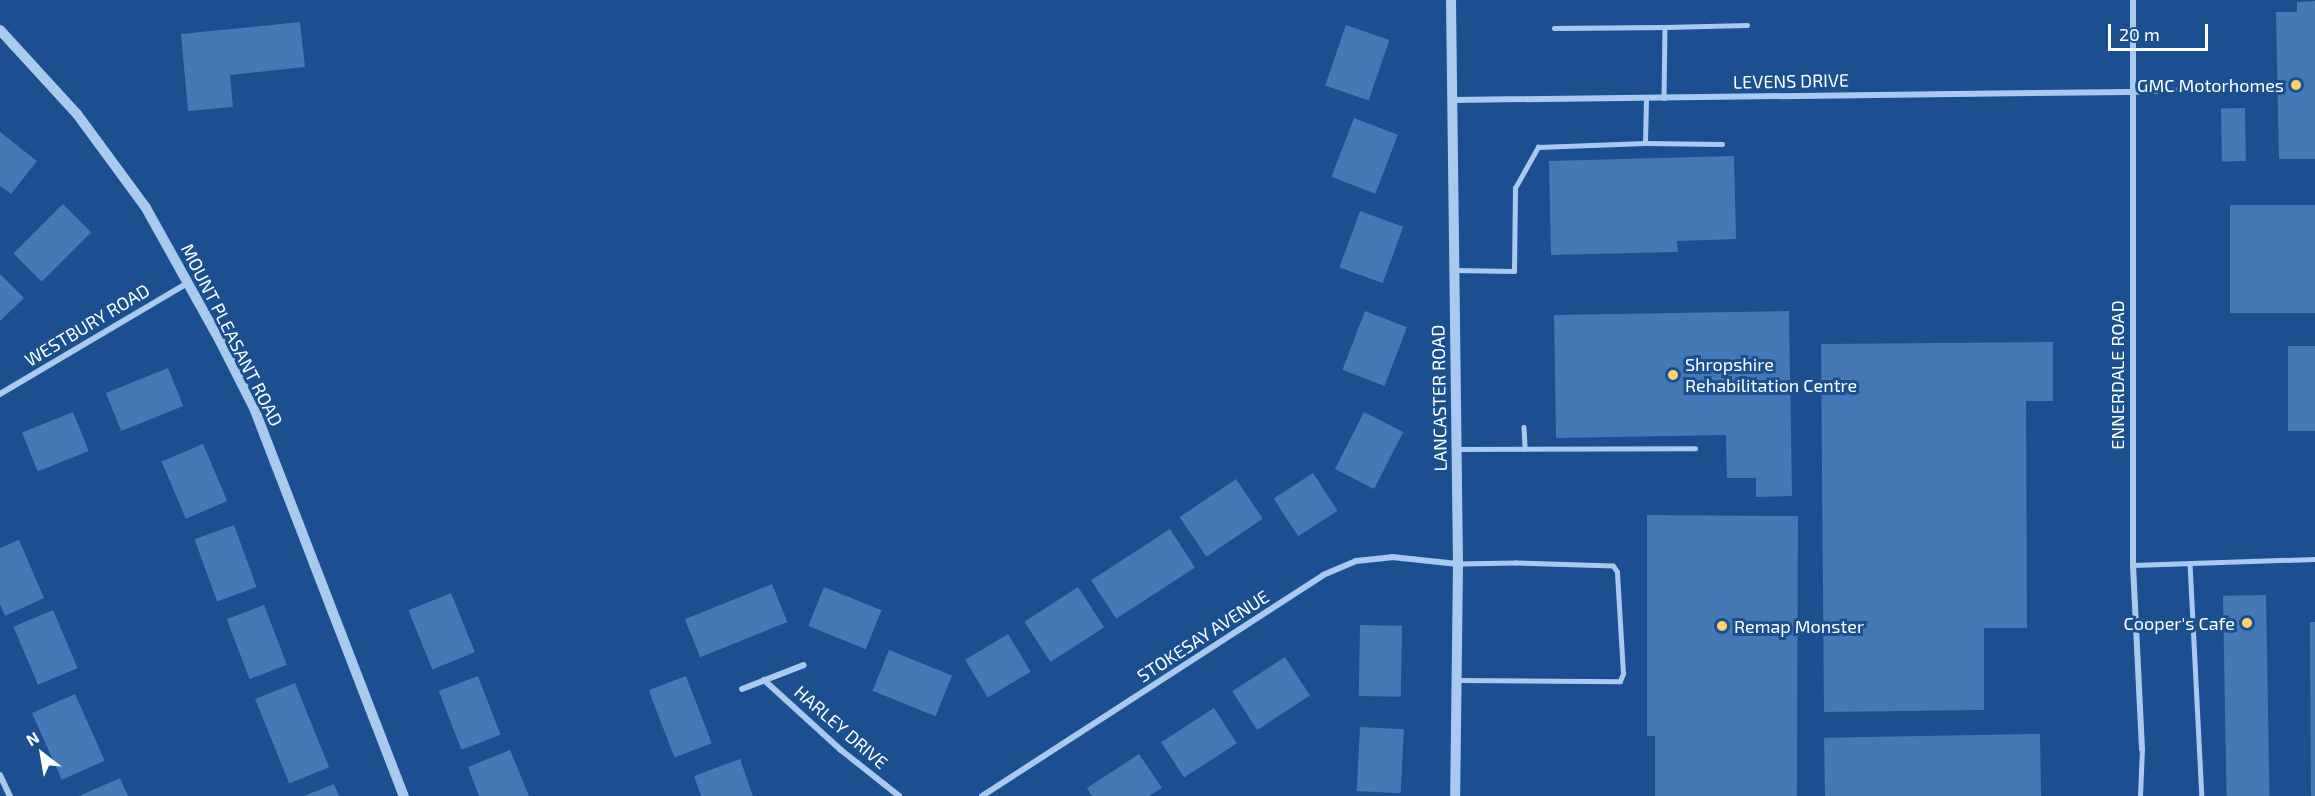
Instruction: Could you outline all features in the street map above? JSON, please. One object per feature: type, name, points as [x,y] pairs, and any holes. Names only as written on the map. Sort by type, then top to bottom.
[{"type":"street","name":"LANCASTER ROAD","points":[[1451,0],[1458,564],[1455,796]]},
{"type":"street","name":"ENNERDALE ROAD","points":[[2133,0],[2131,92],[2133,565],[2142,749]]},
{"type":"street","name":"MOUNT PLEASANT ROAD","points":[[0,30],[77,114],[146,208],[189,283],[255,408],[404,796]]},
{"type":"street","name":"LEVENS DRIVE","points":[[1451,100],[2131,92]]},
{"type":"street","name":"WESTBURY ROAD","points":[[0,394],[189,283]]},
{"type":"street","name":"STOKESAY AVENUE","points":[[982,796],[1323,575],[1356,561],[1392,557],[1458,564]]},
{"type":"street","points":[[742,689],[804,665]]},
{"type":"street","name":"HARLEY DRIVE","points":[[765,680],[841,750],[899,796]]},
{"type":"street","points":[[0,776],[10,796]]},
{"type":"lane","points":[[1554,28],[1747,25]]},
{"type":"lane","points":[[1664,98],[1665,27]]},
{"type":"lane","points":[[2131,92],[2221,87]]},
{"type":"lane","points":[[1645,143],[1646,98]]},
{"type":"lane","points":[[1454,270],[1514,272],[1515,188],[1538,147],[1645,143],[1722,144]]},
{"type":"lane","points":[[1524,427],[1525,449]]},
{"type":"lane","points":[[1456,449],[1695,448]]},
{"type":"lane","points":[[2133,565],[2315,559]]},
{"type":"lane","points":[[1457,680],[1620,681],[1623,674],[1617,572],[1613,566],[1516,562],[1458,564]]},
{"type":"lane","points":[[2190,563],[2202,796]]},
{"type":"lane","points":[[2140,796],[2142,749]]},
{"type":"building","name":"GMC Motorhomes","points":[[2315,1],[2315,159],[2279,159],[2276,12],[2297,12],[2297,2]]},
{"type":"building","points":[[300,22],[305,67],[230,75],[233,107],[188,111],[181,34]]},
{"type":"building","points":[[1346,25],[1389,40],[1369,100],[1325,86]]},
{"type":"building","points":[[2221,108],[2245,108],[2246,161],[2222,161]]},
{"type":"building","points":[[1354,118],[1398,135],[1375,194],[1331,177]]},
{"type":"building","points":[[0,132],[37,161],[11,194],[0,186]]},
{"type":"building","points":[[1734,156],[1736,239],[1677,241],[1678,252],[1551,255],[1549,161]]},
{"type":"building","points":[[63,204],[91,232],[42,282],[14,253]]},
{"type":"building","points":[[2230,205],[2315,205],[2315,313],[2230,313]]},
{"type":"building","points":[[1360,211],[1403,227],[1383,283],[1339,267]]},
{"type":"building","points":[[0,274],[24,298],[0,321]]},
{"type":"building","points":[[1365,311],[1407,327],[1384,386],[1342,370]]},
{"type":"building","name":"Shropshire Rehabilitation Centre","points":[[1789,311],[1792,496],[1756,497],[1756,478],[1727,478],[1726,435],[1556,438],[1554,315]]},
{"type":"building","points":[[2053,342],[2053,401],[2026,401],[2027,628],[1984,628],[1984,710],[1824,712],[1821,344]]},
{"type":"building","points":[[2288,346],[2315,346],[2315,431],[2288,431]]},
{"type":"building","points":[[168,368],[183,406],[121,431],[106,393]]},
{"type":"building","points":[[73,412],[89,451],[38,472],[22,433]]},
{"type":"building","points":[[1364,412],[1403,432],[1374,489],[1335,469]]},
{"type":"building","points":[[203,444],[227,501],[186,519],[162,462]]},
{"type":"building","points":[[1313,473],[1338,511],[1298,536],[1274,499]]},
{"type":"building","points":[[1236,479],[1263,519],[1206,557],[1180,517]]},
{"type":"building","name":"Remap Monster","points":[[1647,515],[1798,516],[1797,796],[1655,796],[1655,736],[1647,736]]},
{"type":"building","points":[[234,525],[257,587],[217,601],[195,539]]},
{"type":"building","points":[[1170,529],[1195,568],[1116,619],[1091,580]]},
{"type":"building","points":[[19,540],[44,598],[5,616],[0,604],[0,548]]},
{"type":"building","points":[[772,584],[787,622],[700,657],[685,619]]},
{"type":"building","points":[[824,587],[881,610],[866,649],[808,626]]},
{"type":"building","points":[[1078,587],[1104,627],[1050,662],[1024,622]]},
{"type":"building","points":[[451,593],[475,652],[432,670],[408,610]]},
{"type":"building","points":[[2266,595],[2270,796],[2227,796],[2223,596]]},
{"type":"building","points":[[264,605],[287,665],[250,679],[227,619]]},
{"type":"building","points":[[53,610],[78,668],[38,685],[13,627]]},
{"type":"building","points":[[2310,622],[2315,622],[2315,796],[2311,796]]},
{"type":"building","points":[[1360,625],[1402,626],[1401,697],[1359,696]]},
{"type":"building","points":[[1008,634],[1031,672],[988,697],[965,660]]},
{"type":"building","points":[[889,650],[952,675],[936,716],[873,691]]},
{"type":"building","points":[[1285,657],[1310,696],[1257,730],[1232,691]]},
{"type":"building","points":[[478,676],[501,735],[461,750],[439,691]]},
{"type":"building","points":[[686,676],[712,743],[674,758],[649,690]]},
{"type":"building","points":[[295,683],[329,767],[289,783],[255,699]]},
{"type":"building","points":[[75,694],[105,761],[62,780],[32,713]]},
{"type":"building","points":[[1214,708],[1237,743],[1184,778],[1161,742]]},
{"type":"building","points":[[1360,727],[1404,729],[1401,793],[1357,791]]},
{"type":"building","points":[[2040,734],[2041,796],[1825,796],[1824,738]]},
{"type":"building","points":[[510,750],[529,796],[479,796],[468,767]]},
{"type":"building","points":[[1139,754],[1162,788],[1149,796],[1092,796],[1087,788]]},
{"type":"building","points":[[740,759],[753,796],[701,796],[694,776]]},
{"type":"building","points":[[120,778],[128,796],[79,796]]},
{"type":"building","points":[[334,784],[339,796],[304,796]]},
{"type":"place","name":"GMC Motorhomes","points":[[2296,85]]},
{"type":"place","name":"Shropshire Rehabilitation Centre","points":[[1673,375]]},
{"type":"place","name":"Cooper's Cafe","points":[[2247,623]]},
{"type":"place","name":"Remap Monster","points":[[1722,626]]}]
